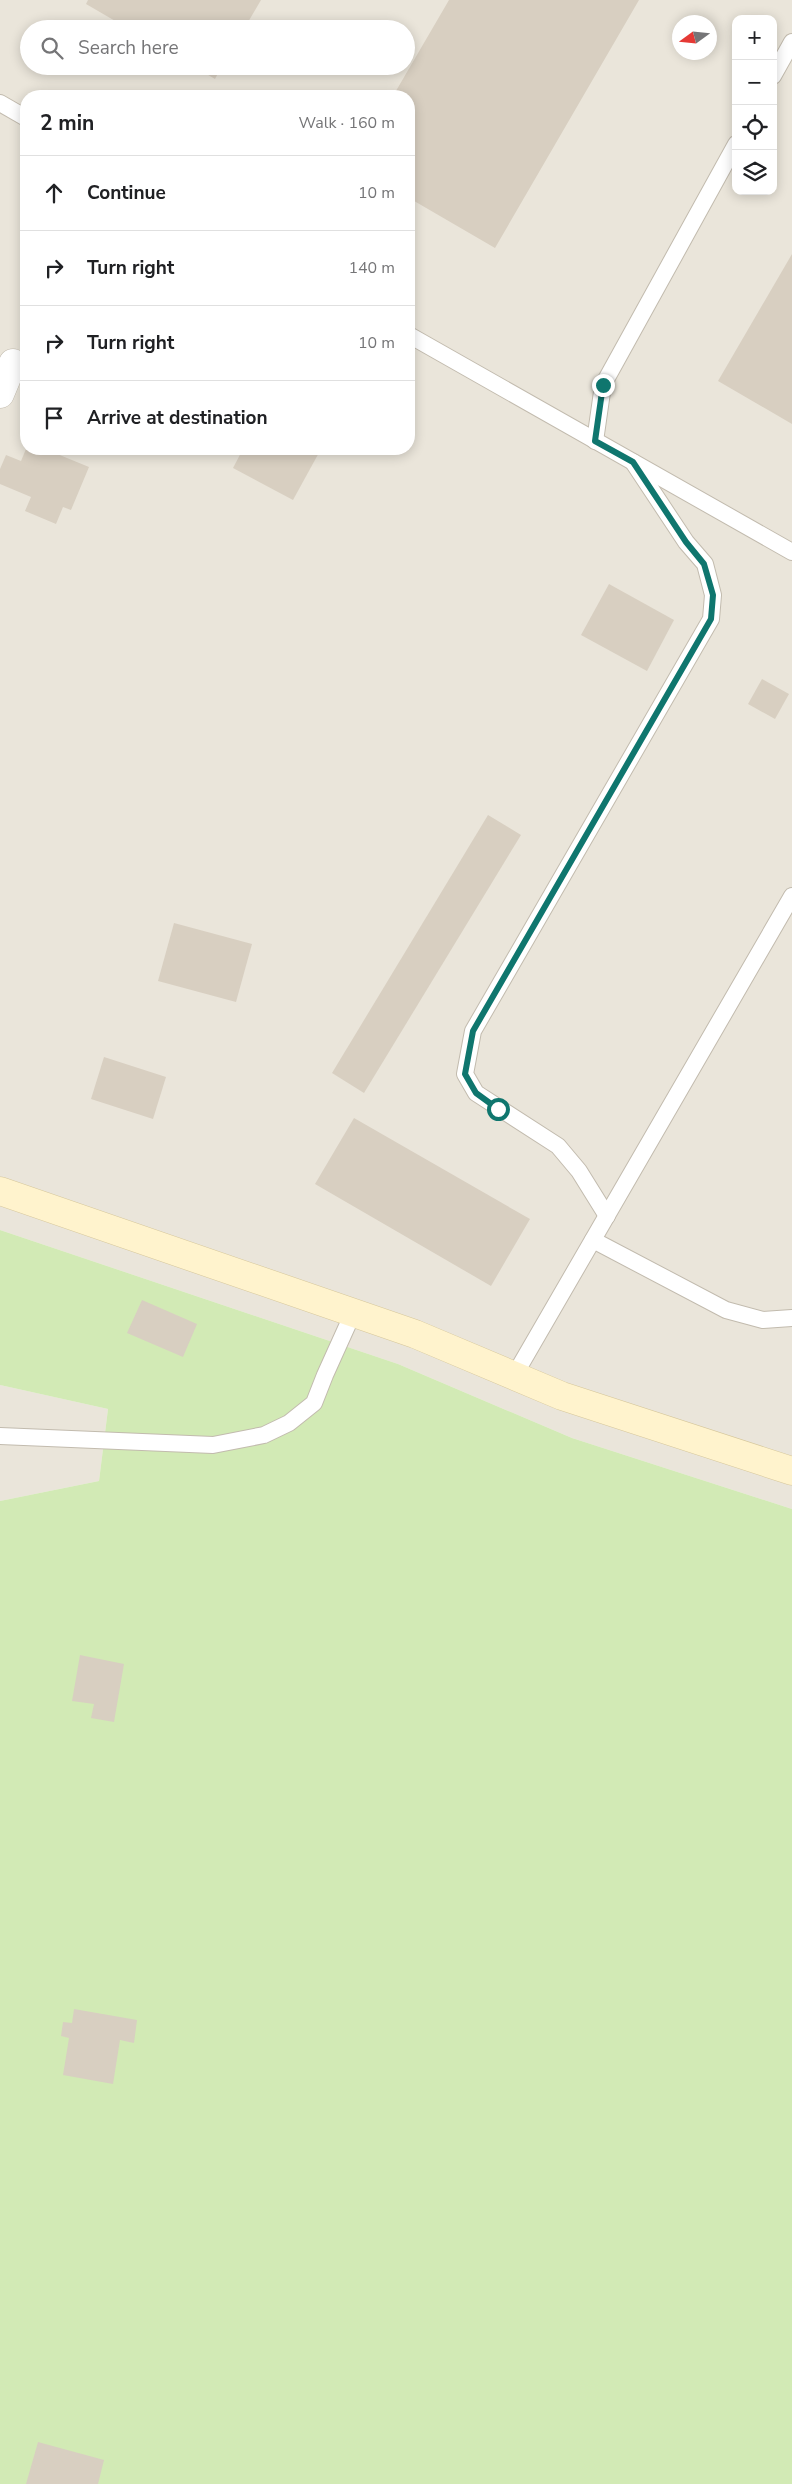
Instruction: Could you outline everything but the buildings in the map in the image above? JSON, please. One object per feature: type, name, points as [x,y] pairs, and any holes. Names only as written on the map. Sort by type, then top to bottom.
[{"type":"street","points":[[0,394],[13,363]]},
{"type":"street","points":[[0,1191],[415,1334],[562,1396],[792,1471]]},
{"type":"lane","points":[[777,69],[792,42]]},
{"type":"lane","points":[[0,103],[20,115]]},
{"type":"lane","points":[[595,441],[603,385],[733,150]]},
{"type":"lane","points":[[415,338],[792,552]]},
{"type":"lane","points":[[607,1216],[579,1171],[558,1146],[476,1093],[465,1074],[473,1031],[711,619],[713,595],[704,564],[686,542],[633,462]]},
{"type":"lane","points":[[514,1376],[792,896]]},
{"type":"lane","points":[[593,1240],[726,1310],[763,1320],[792,1318]]},
{"type":"lane","points":[[0,1436],[213,1445],[264,1435],[289,1423],[314,1403],[353,1314]]},
{"type":"shaded area","points":[[0,0],[792,0],[792,1509],[572,1438],[398,1364],[0,1230]]},
{"type":"shaded area","points":[[0,1385],[108,1409],[99,1481],[0,1501]]},
{"type":"green space","points":[[0,1230],[398,1364],[572,1438],[792,1509],[792,2484],[0,2484],[0,1501],[99,1481],[108,1409],[0,1385]]},
{"type":"route","points":[[498,1109],[476,1093],[465,1074],[473,1031],[711,619],[713,595],[704,564],[650,491],[633,462],[595,441],[603,385]]}]
